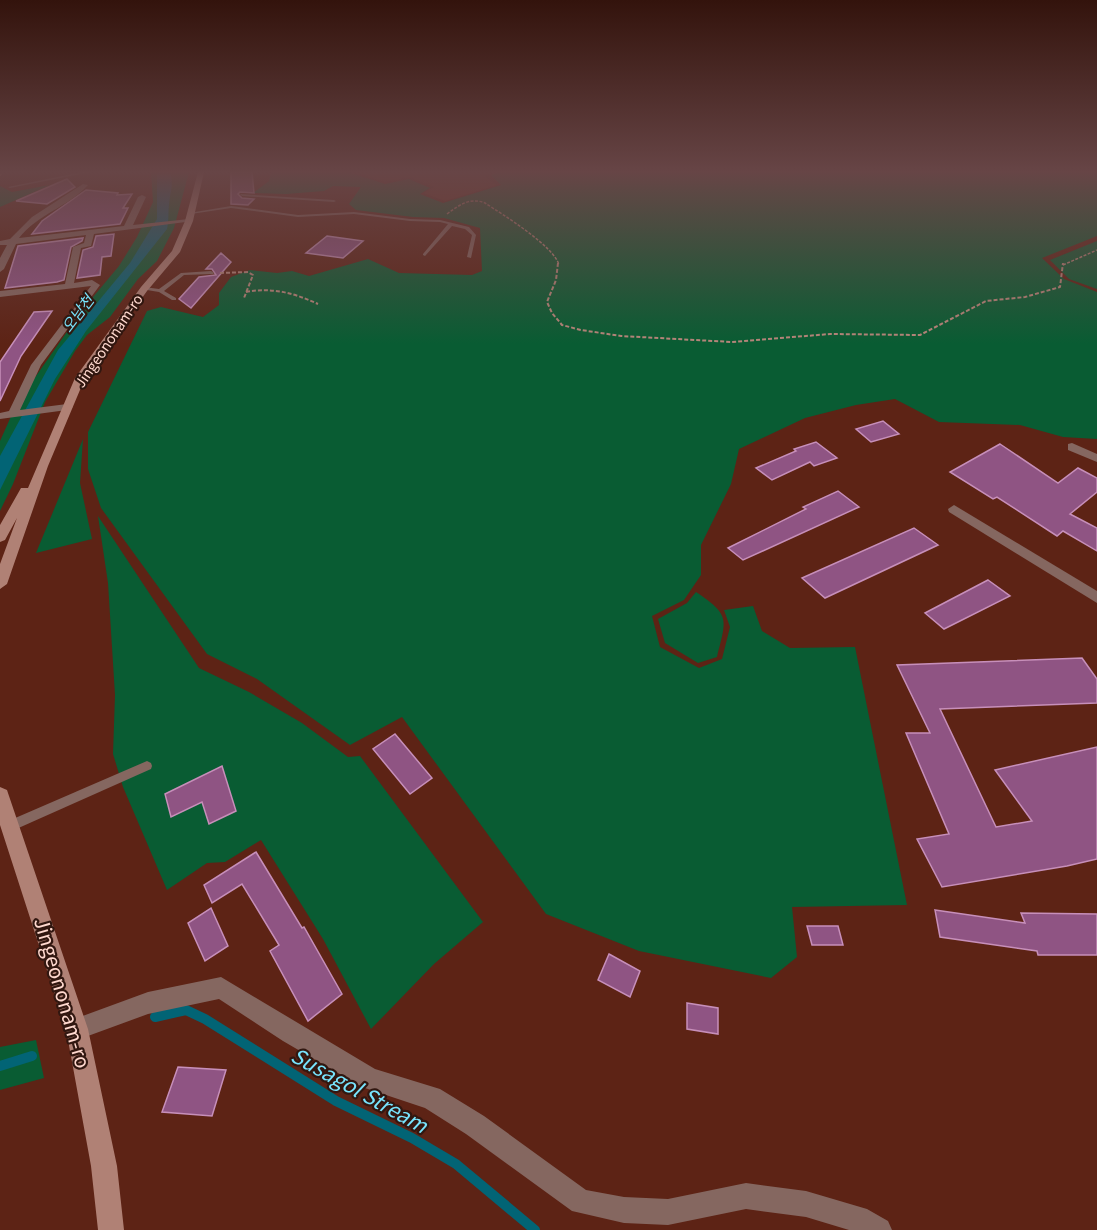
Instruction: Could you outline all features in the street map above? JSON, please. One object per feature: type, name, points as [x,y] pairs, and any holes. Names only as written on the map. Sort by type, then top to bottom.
[{"type":"main road","name":"Jingeononam-ro","points":[[0,584],[42,466],[80,378],[144,289],[176,252],[185,229]]},
{"type":"main road","points":[[0,537],[18,503],[42,466]]},
{"type":"main road","name":"Jingeononam-ro","points":[[0,796],[77,1029],[104,1166],[111,1230]]},
{"type":"street","points":[[0,269],[10,243],[22,229]]},
{"type":"street","points":[[0,243],[125,229]]},
{"type":"street","points":[[69,286],[77,247],[88,244],[90,234]]},
{"type":"street","points":[[0,294],[92,283],[96,285],[36,365],[17,414]]},
{"type":"street","points":[[0,416],[68,406]]},
{"type":"street","points":[[1072,447],[1097,458]]},
{"type":"street","points":[[954,509],[1097,598]]},
{"type":"street","points":[[77,1029],[148,1003],[221,988],[291,1033],[370,1079],[431,1098],[475,1125],[581,1203],[624,1210],[669,1212],[746,1196],[806,1204],[867,1222],[879,1230]]},
{"type":"lane","points":[[425,255],[446,229]]},
{"type":"lane","points":[[468,229],[474,235],[469,257]]},
{"type":"lane","points":[[160,291],[183,274],[211,273]]},
{"type":"lane","points":[[144,289],[160,291],[174,299]]},
{"type":"lane","points":[[10,826],[147,766]]},
{"type":"path","points":[[521,229],[557,256],[560,270],[547,302],[552,313],[562,325],[621,336],[732,342],[830,334],[920,335],[986,301],[1025,297],[1060,287],[1063,263],[1097,250]]},
{"type":"path","points":[[211,273],[248,272],[253,275],[244,298]]},
{"type":"path","points":[[246,292],[270,288],[285,290],[318,304]]},
{"type":"green space","points":[[140,229],[173,229],[157,261],[138,279],[110,317],[87,335],[75,351],[45,402],[0,511],[0,441],[17,403],[83,309],[119,266]]},
{"type":"green space","points":[[480,229],[1097,229],[1097,236],[1042,258],[1064,279],[1097,292],[1097,439],[1063,437],[1020,425],[939,422],[895,399],[856,405],[805,418],[739,449],[731,484],[701,545],[701,575],[684,600],[652,616],[660,647],[699,668],[722,659],[730,627],[724,610],[753,606],[762,631],[790,648],[855,647],[907,905],[792,907],[797,957],[771,978],[639,951],[546,914],[402,717],[350,745],[257,679],[207,654],[101,508],[88,469],[88,432],[147,311],[161,307],[203,317],[219,305],[219,293],[231,277],[250,270],[277,273],[292,271],[309,276],[368,259],[399,273],[472,275],[482,271]]},
{"type":"green space","points":[[1097,241],[1097,289],[1069,279],[1050,260]]},
{"type":"green space","points":[[83,439],[80,483],[92,539],[36,553]]},
{"type":"green space","points":[[98,516],[199,668],[249,692],[302,723],[348,757],[360,756],[483,922],[434,964],[371,1029],[323,939],[261,840],[225,862],[207,863],[167,890],[123,787],[113,754],[115,695],[108,583]]},
{"type":"green space","points":[[696,592],[715,606],[723,618],[724,625],[717,657],[698,663],[665,643],[658,619],[687,603]]},
{"type":"green space","points":[[36,1040],[44,1078],[0,1090],[0,1047]]},
{"type":"water","points":[[151,229],[167,229],[86,331],[55,379],[0,490],[0,456],[58,350],[130,263]]},
{"type":"building","points":[[36,229],[72,229],[32,234]]},
{"type":"building","points":[[114,234],[111,256],[102,257],[100,275],[77,278],[83,250],[93,247],[96,236]]},
{"type":"building","points":[[327,236],[363,241],[343,258],[306,253]]},
{"type":"building","points":[[83,238],[71,247],[64,280],[5,288],[18,246]]},
{"type":"building","points":[[221,253],[231,262],[191,308],[179,299],[199,277],[216,275],[212,269],[206,269]]},
{"type":"building","points":[[52,311],[21,356],[0,401],[0,362],[34,312]]},
{"type":"building","points":[[883,421],[899,434],[871,442],[856,429]]},
{"type":"building","points":[[816,442],[837,458],[814,466],[810,462],[772,480],[756,468],[796,451],[794,449]]},
{"type":"building","points":[[1000,444],[1058,483],[1078,468],[1097,478],[1097,492],[1070,514],[1097,528],[1097,551],[1063,531],[1057,536],[997,497],[993,499],[950,472]]},
{"type":"building","points":[[838,491],[859,507],[743,560],[728,548],[806,509],[803,507]]},
{"type":"building","points":[[914,528],[938,545],[825,598],[802,578]]},
{"type":"building","points":[[988,580],[1010,596],[944,629],[925,613]]},
{"type":"building","points":[[1082,658],[1097,679],[1097,703],[940,709],[996,827],[1032,821],[995,770],[1097,747],[1097,859],[942,887],[917,839],[949,834],[906,733],[930,733],[897,665]]},
{"type":"building","points":[[395,734],[432,778],[410,794],[373,749]]},
{"type":"building","points":[[222,766],[236,811],[209,824],[202,802],[171,817],[165,794]]},
{"type":"building","points":[[256,852],[302,928],[304,927],[342,994],[308,1021],[270,951],[279,945],[242,884],[212,903],[204,885]]},
{"type":"building","points":[[211,908],[228,946],[205,961],[188,923]]},
{"type":"building","points":[[935,910],[1025,923],[1021,913],[1097,914],[1097,955],[1038,955],[1037,951],[940,937]]},
{"type":"building","points":[[807,926],[838,926],[843,945],[812,945]]},
{"type":"building","points":[[609,954],[640,971],[630,997],[598,980]]},
{"type":"building","points":[[687,1003],[718,1008],[718,1034],[687,1029]]},
{"type":"building","points":[[178,1067],[226,1070],[212,1116],[162,1112]]},
{"type":"waterway","name":"Susagol Stream","points":[[155,1017],[186,1010],[205,1019],[336,1101],[412,1138],[456,1164],[535,1230]]},
{"type":"waterway","name":"Susagol Stream","points":[[0,1066],[32,1056]]},
{"type":"water label","name":"오남천","points":[[78,314]]}]
